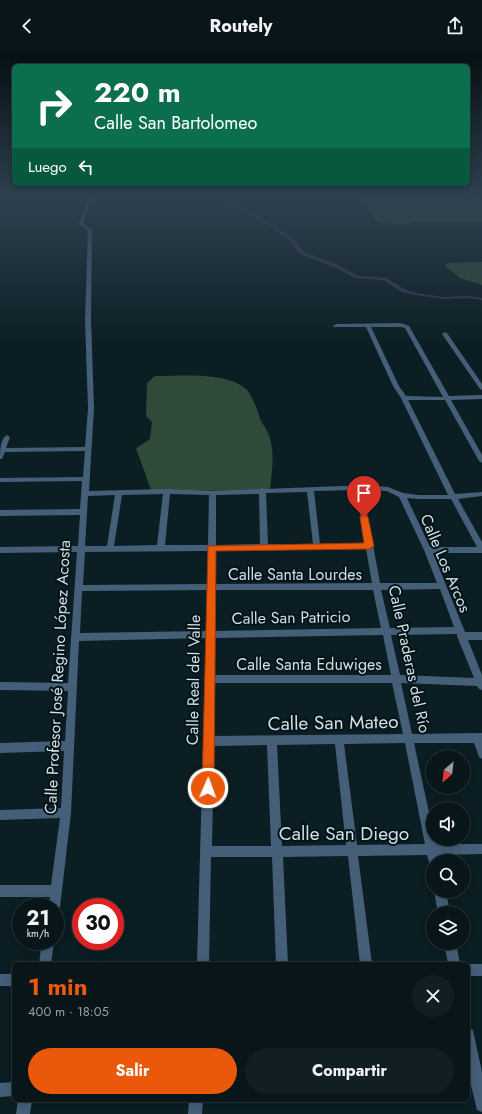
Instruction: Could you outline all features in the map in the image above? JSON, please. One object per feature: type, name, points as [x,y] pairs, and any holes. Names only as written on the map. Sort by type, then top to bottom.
[{"type":"street","name":"Calle Profesor José Regino López Acosta","points":[[55,898],[66,813],[78,588],[91,408],[88,320],[90,247]]},
{"type":"street","points":[[336,326],[401,325],[407,327],[482,461]]},
{"type":"street","points":[[368,326],[396,386],[404,398],[453,497],[482,549],[428,550]]},
{"type":"street","points":[[445,334],[482,388]]},
{"type":"street","points":[[404,398],[482,398]]},
{"type":"street","points":[[0,457],[1,450],[7,437]]},
{"type":"street","points":[[1,450],[88,449]]},
{"type":"street","points":[[0,480],[86,479]]},
{"type":"street","points":[[85,494],[167,492],[213,493],[359,487],[388,489],[402,495],[418,497],[453,497],[482,494]]},
{"type":"street","name":"Calle Praderas del Río","points":[[359,487],[377,588],[434,854]]},
{"type":"street","points":[[310,489],[317,547]]},
{"type":"street","points":[[262,490],[264,547]]},
{"type":"street","points":[[161,548],[167,492]]},
{"type":"street","points":[[110,549],[119,493]]},
{"type":"street","name":"Calle Real del Valle","points":[[203,962],[209,741],[213,493]]},
{"type":"street","name":"Calle Los Arcos","points":[[402,495],[428,550],[481,684]]},
{"type":"street","points":[[0,513],[83,512]]},
{"type":"street","points":[[0,550],[369,546]]},
{"type":"street","name":"Calle Santa Lourdes","points":[[78,588],[211,589],[441,586]]},
{"type":"street","name":"Calle San Patricio","points":[[75,637],[386,631],[460,633],[482,636]]},
{"type":"street","name":"Calle Santa Eduwiges","points":[[210,679],[396,679],[481,684]]},
{"type":"street","points":[[0,686],[73,687]]},
{"type":"street","points":[[480,738],[482,754]]},
{"type":"street","name":"Calle San Mateo","points":[[209,741],[480,738]]},
{"type":"street","points":[[339,739],[366,962]]},
{"type":"street","points":[[272,740],[282,962]]},
{"type":"street","points":[[0,748],[70,746]]},
{"type":"street","points":[[0,816],[66,813]]},
{"type":"street","name":"Calle San Diego","points":[[448,854],[482,849]]},
{"type":"street","name":"Calle San Diego","points":[[206,852],[352,850],[426,855]]},
{"type":"street","points":[[0,891],[56,891]]},
{"type":"street","points":[[45,962],[47,950]]},
{"type":"street","points":[[451,950],[454,962]]},
{"type":"street","points":[[470,970],[482,970]]},
{"type":"street","points":[[0,980],[12,980]]},
{"type":"street","points":[[470,1046],[482,1105]]},
{"type":"street","points":[[0,1090],[12,1089]]},
{"type":"street","points":[[23,1114],[25,1102]]},
{"type":"street","points":[[195,1114],[196,1102]]},
{"type":"green space","points":[[482,262],[482,285],[460,278],[445,266],[448,263]]},
{"type":"green space","points":[[190,375],[216,377],[239,384],[247,390],[254,402],[262,423],[267,430],[272,445],[273,460],[270,489],[262,491],[151,490],[136,448],[150,439],[152,422],[146,416],[147,383],[155,376]]},
{"type":"waterway","points":[[297,247],[302,253],[336,266],[357,277],[384,279],[404,291],[443,298],[469,297],[482,299]]},
{"type":"route","points":[[208,788],[212,548],[369,546],[364,517]]}]
